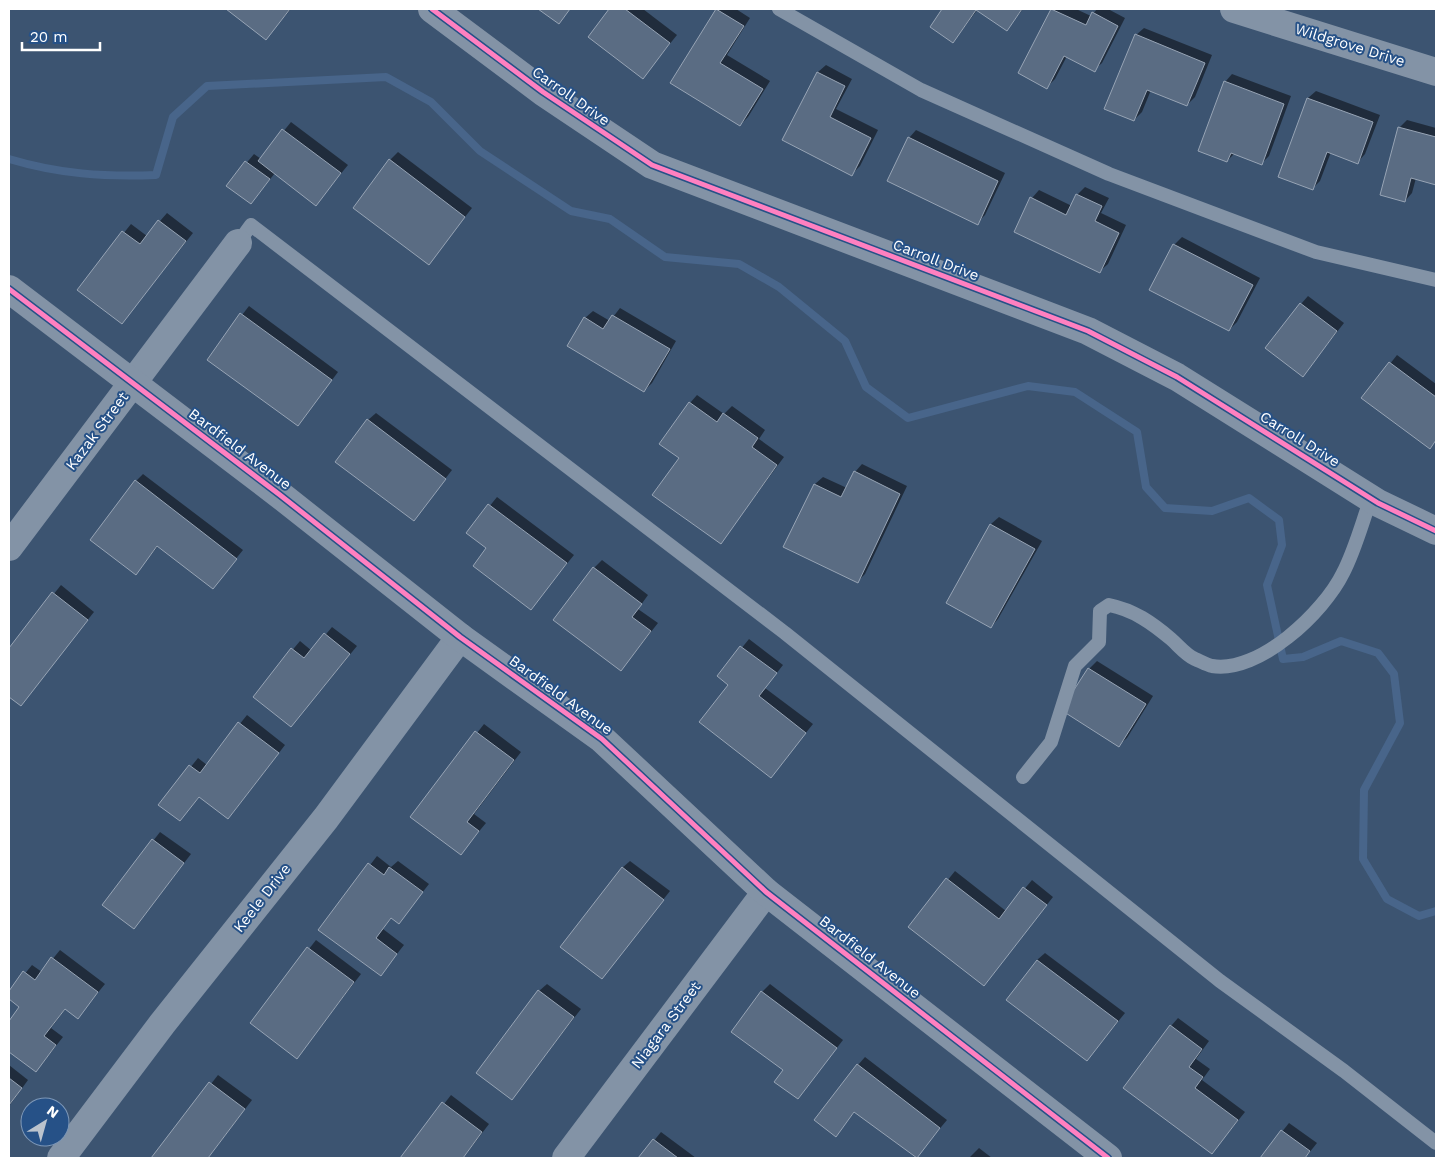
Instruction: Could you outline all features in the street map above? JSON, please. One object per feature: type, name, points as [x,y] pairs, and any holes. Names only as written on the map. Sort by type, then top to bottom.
[{"type":"street","name":"Carroll Drive","points":[[432,9],[543,92],[652,166],[1088,331],[1177,378],[1371,498],[1436,531]]},
{"type":"street","name":"Wildgrove Drive","points":[[1234,9],[1436,72]]},
{"type":"street","name":"Kazak Street","points":[[9,547],[238,243]]},
{"type":"street","name":"Bardfield Avenue","points":[[9,289],[280,495],[460,637],[602,739],[766,892],[1108,1158]]},
{"type":"street","name":"Keele Drive","points":[[61,1158],[162,1024],[326,818],[460,637]]},
{"type":"street","name":"Niagara Street","points":[[566,1158],[766,892]]},
{"type":"lane","points":[[779,9],[921,90],[1109,174],[1316,252],[1436,280]]},
{"type":"lane","points":[[238,243],[251,225],[259,231],[785,633],[1220,981],[1344,1071],[1436,1143]]},
{"type":"lane","points":[[1023,777],[1050,742],[1075,666],[1099,642],[1100,611],[1109,605],[1124,608],[1146,619],[1192,658],[1212,666],[1234,664],[1265,653],[1298,629],[1317,612],[1344,572],[1371,498]]},
{"type":"building","points":[[226,9],[290,9],[266,40]]},
{"type":"building","points":[[538,9],[570,9],[559,24]]},
{"type":"building","points":[[609,9],[625,9],[670,43],[643,79],[588,37]]},
{"type":"building","points":[[716,9],[744,26],[720,63],[763,89],[740,126],[670,83]]},
{"type":"building","points":[[942,9],[1022,9],[1007,31],[976,10],[953,43],[930,27]]},
{"type":"building","points":[[1051,9],[1086,25],[1092,12],[1118,26],[1095,72],[1064,56],[1047,89],[1018,73]]},
{"type":"building","points":[[1135,34],[1205,63],[1187,106],[1147,90],[1134,121],[1104,109]]},
{"type":"building","points":[[817,72],[845,86],[830,117],[871,138],[852,176],[782,140]]},
{"type":"building","points":[[1224,81],[1284,104],[1262,165],[1231,153],[1227,162],[1198,151]]},
{"type":"building","points":[[1307,98],[1373,122],[1358,164],[1327,152],[1313,190],[1278,177]]},
{"type":"building","points":[[1398,127],[1436,137],[1436,185],[1411,178],[1405,202],[1380,195]]},
{"type":"building","points":[[282,129],[341,173],[316,206],[258,161]]},
{"type":"building","points":[[908,137],[998,181],[978,225],[887,181]]},
{"type":"building","points":[[389,159],[465,217],[429,265],[353,208]]},
{"type":"building","points":[[245,161],[270,179],[251,204],[226,186]]},
{"type":"building","points":[[1076,194],[1102,206],[1095,221],[1119,233],[1100,273],[1014,232],[1030,197],[1066,215]]},
{"type":"building","points":[[158,220],[186,241],[122,324],[77,290],[122,231],[140,244]]},
{"type":"building","points":[[1173,244],[1253,285],[1229,331],[1149,290]]},
{"type":"building","points":[[1300,303],[1337,331],[1303,377],[1265,348]]},
{"type":"building","points":[[240,313],[332,380],[298,426],[207,360]]},
{"type":"building","points":[[612,315],[670,349],[644,392],[567,346],[584,317],[603,329]]},
{"type":"building","points":[[1389,362],[1436,397],[1436,440],[1430,449],[1361,398]]},
{"type":"building","points":[[689,402],[717,422],[723,413],[758,438],[752,447],[777,465],[721,544],[652,495],[679,458],[659,444]]},
{"type":"building","points":[[367,419],[446,479],[414,521],[335,462]]},
{"type":"building","points":[[854,471],[900,494],[858,583],[783,547],[814,484],[841,497]]},
{"type":"building","points":[[135,480],[237,559],[213,589],[157,546],[136,575],[90,540]]},
{"type":"building","points":[[488,504],[567,563],[531,610],[473,566],[486,548],[466,533]]},
{"type":"building","points":[[990,524],[1035,549],[991,628],[946,603]]},
{"type":"building","points":[[593,567],[642,604],[632,617],[651,631],[621,671],[553,620]]},
{"type":"building","points":[[52,592],[88,620],[21,706],[9,697],[9,648]]},
{"type":"building","points":[[324,633],[350,654],[291,727],[253,697],[291,648],[304,658]]},
{"type":"building","points":[[740,646],[777,673],[759,696],[806,733],[771,778],[699,722],[728,685],[717,676]]},
{"type":"building","points":[[1088,668],[1146,704],[1119,747],[1061,710]]},
{"type":"building","points":[[238,722],[279,753],[228,819],[199,797],[180,821],[158,805],[189,765],[200,773]]},
{"type":"building","points":[[475,731],[514,760],[467,822],[479,831],[461,855],[410,817]]},
{"type":"building","points":[[152,839],[184,863],[134,929],[102,905]]},
{"type":"building","points":[[368,863],[384,875],[389,867],[423,892],[399,924],[391,918],[376,938],[397,954],[381,976],[318,930]]},
{"type":"building","points":[[622,867],[664,900],[602,979],[560,947]]},
{"type":"building","points":[[946,878],[999,919],[1023,887],[1047,905],[984,986],[908,927]]},
{"type":"building","points":[[307,947],[354,982],[297,1059],[250,1023]]},
{"type":"building","points":[[51,957],[98,992],[78,1019],[65,1009],[44,1036],[56,1045],[36,1072],[9,1052],[9,1021],[19,1007],[9,999],[9,991],[23,971],[35,980]]},
{"type":"building","points":[[1037,960],[1118,1021],[1087,1061],[1006,1000]]},
{"type":"building","points":[[538,990],[574,1017],[512,1100],[476,1073]]},
{"type":"building","points":[[761,991],[837,1048],[798,1099],[774,1082],[783,1070],[731,1032]]},
{"type":"building","points":[[1170,1025],[1202,1049],[1189,1067],[1203,1077],[1195,1088],[1238,1120],[1212,1154],[1123,1088]]},
{"type":"building","points":[[857,1064],[940,1128],[917,1158],[854,1112],[836,1137],[814,1120]]},
{"type":"building","points":[[9,1078],[22,1088],[9,1105]]},
{"type":"building","points":[[209,1082],[245,1109],[208,1158],[151,1158]]},
{"type":"building","points":[[442,1102],[482,1132],[463,1158],[400,1158]]},
{"type":"building","points":[[1281,1130],[1310,1151],[1305,1158],[1260,1158]]},
{"type":"building","points":[[653,1139],[678,1158],[638,1158]]},
{"type":"waterway","points":[[9,159],[46,168],[82,173],[156,175],[173,117],[207,86],[386,77],[431,102],[480,151],[571,211],[610,219],[665,257],[739,264],[779,287],[845,341],[866,387],[908,418],[1028,386],[1075,392],[1137,432],[1146,487],[1165,508],[1212,511],[1249,498],[1279,520],[1282,545],[1267,585],[1283,659],[1303,657],[1341,641],[1378,653],[1394,674],[1400,723],[1364,790],[1363,859],[1387,899],[1419,916],[1436,911]]},
{"type":"cycle path","points":[[432,9],[543,92],[652,165],[1088,331],[1177,377],[1378,503],[1436,531]]},
{"type":"cycle path","points":[[9,289],[280,495],[460,637],[602,739],[766,892],[1108,1158]]}]
